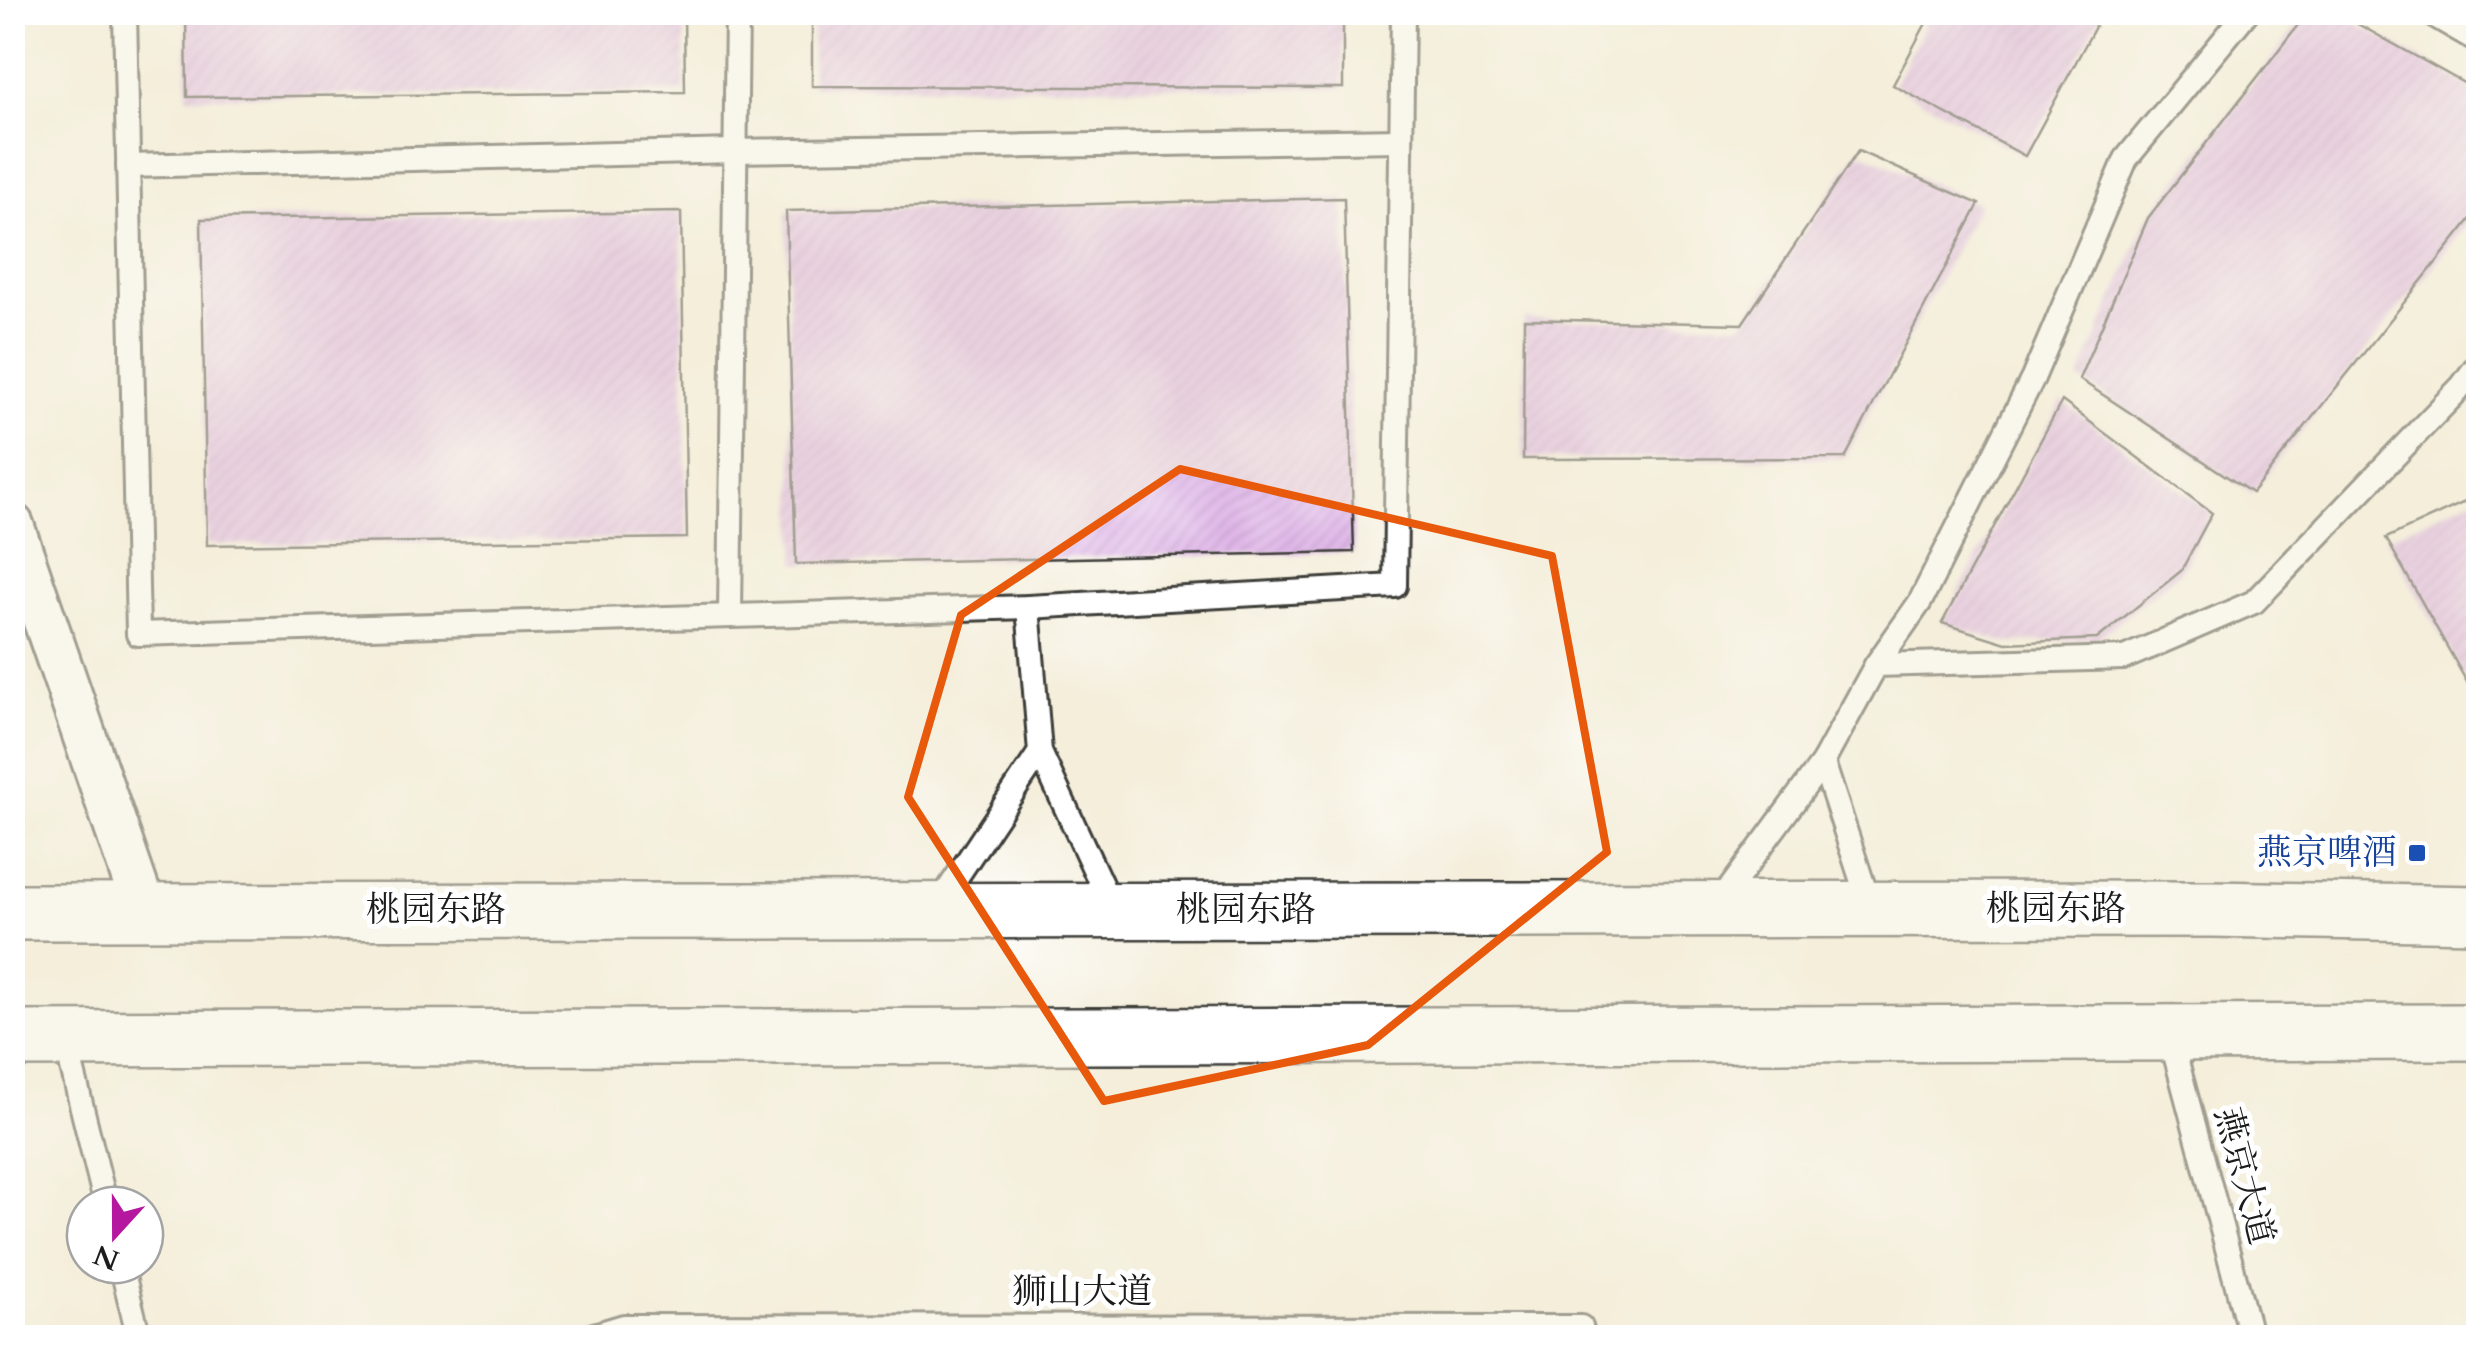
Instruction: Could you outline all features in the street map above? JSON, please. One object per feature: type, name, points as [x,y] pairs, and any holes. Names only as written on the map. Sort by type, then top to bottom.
[{"type":"main road","name":"桃园东路","points":[[12,912],[1871,909],[2478,914]]},
{"type":"main road","points":[[39,1038],[2478,1032]]},
{"type":"street","points":[[12,525],[144,910]]},
{"type":"lane","points":[[125,12],[138,634],[1028,607],[1394,586],[1403,12]]},
{"type":"lane","points":[[730,616],[737,12]]},
{"type":"lane","points":[[1715,909],[1823,762],[1876,665],[1920,602],[2032,378],[2126,158],[2247,12]]},
{"type":"lane","points":[[2428,12],[2478,41]]},
{"type":"lane","points":[[128,166],[1401,140]]},
{"type":"lane","points":[[1876,665],[2124,658],[2254,602],[2462,386],[2478,364]]},
{"type":"lane","points":[[1028,607],[1040,752],[1114,910]]},
{"type":"lane","points":[[935,910],[1040,752]]},
{"type":"lane","points":[[1823,762],[1871,909]]},
{"type":"lane","name":"燕京大道","points":[[2169,1032],[2251,1338]]},
{"type":"lane","points":[[39,1038],[98,1185]]},
{"type":"lane","points":[[126,1285],[139,1338]]},
{"type":"lane","name":"狮山大道","points":[[584,1338],[624,1326],[1582,1332]]},
{"type":"lane","points":[[896,1327],[918,1338]]},
{"type":"highlighted area","points":[[1180,469],[1552,556],[1607,852],[1368,1045],[1104,1101],[908,797],[961,615]]},
{"type":"building","points":[[186,12],[684,12],[685,92],[187,97]]},
{"type":"building","points":[[812,12],[1343,12],[1343,88],[812,86]]},
{"type":"building","points":[[1932,12],[2103,12],[2025,156],[1893,85]]},
{"type":"building","points":[[2308,12],[2336,12],[2478,91],[2478,210],[2252,493],[2079,379],[2148,218]]},
{"type":"building","points":[[1858,151],[1979,204],[1845,458],[1523,459],[1524,319],[1742,324]]},
{"type":"building","points":[[1344,198],[1354,552],[796,564],[786,211]]},
{"type":"building","points":[[681,212],[687,538],[207,545],[201,219]]},
{"type":"building","points":[[2062,401],[2212,513],[2181,571],[2097,639],[2006,643],[1942,623]]},
{"type":"building","points":[[2478,496],[2478,691],[2472,691],[2386,538]]},
{"type":"place","name":"燕京啤酒","points":[[2417,853]]}]
